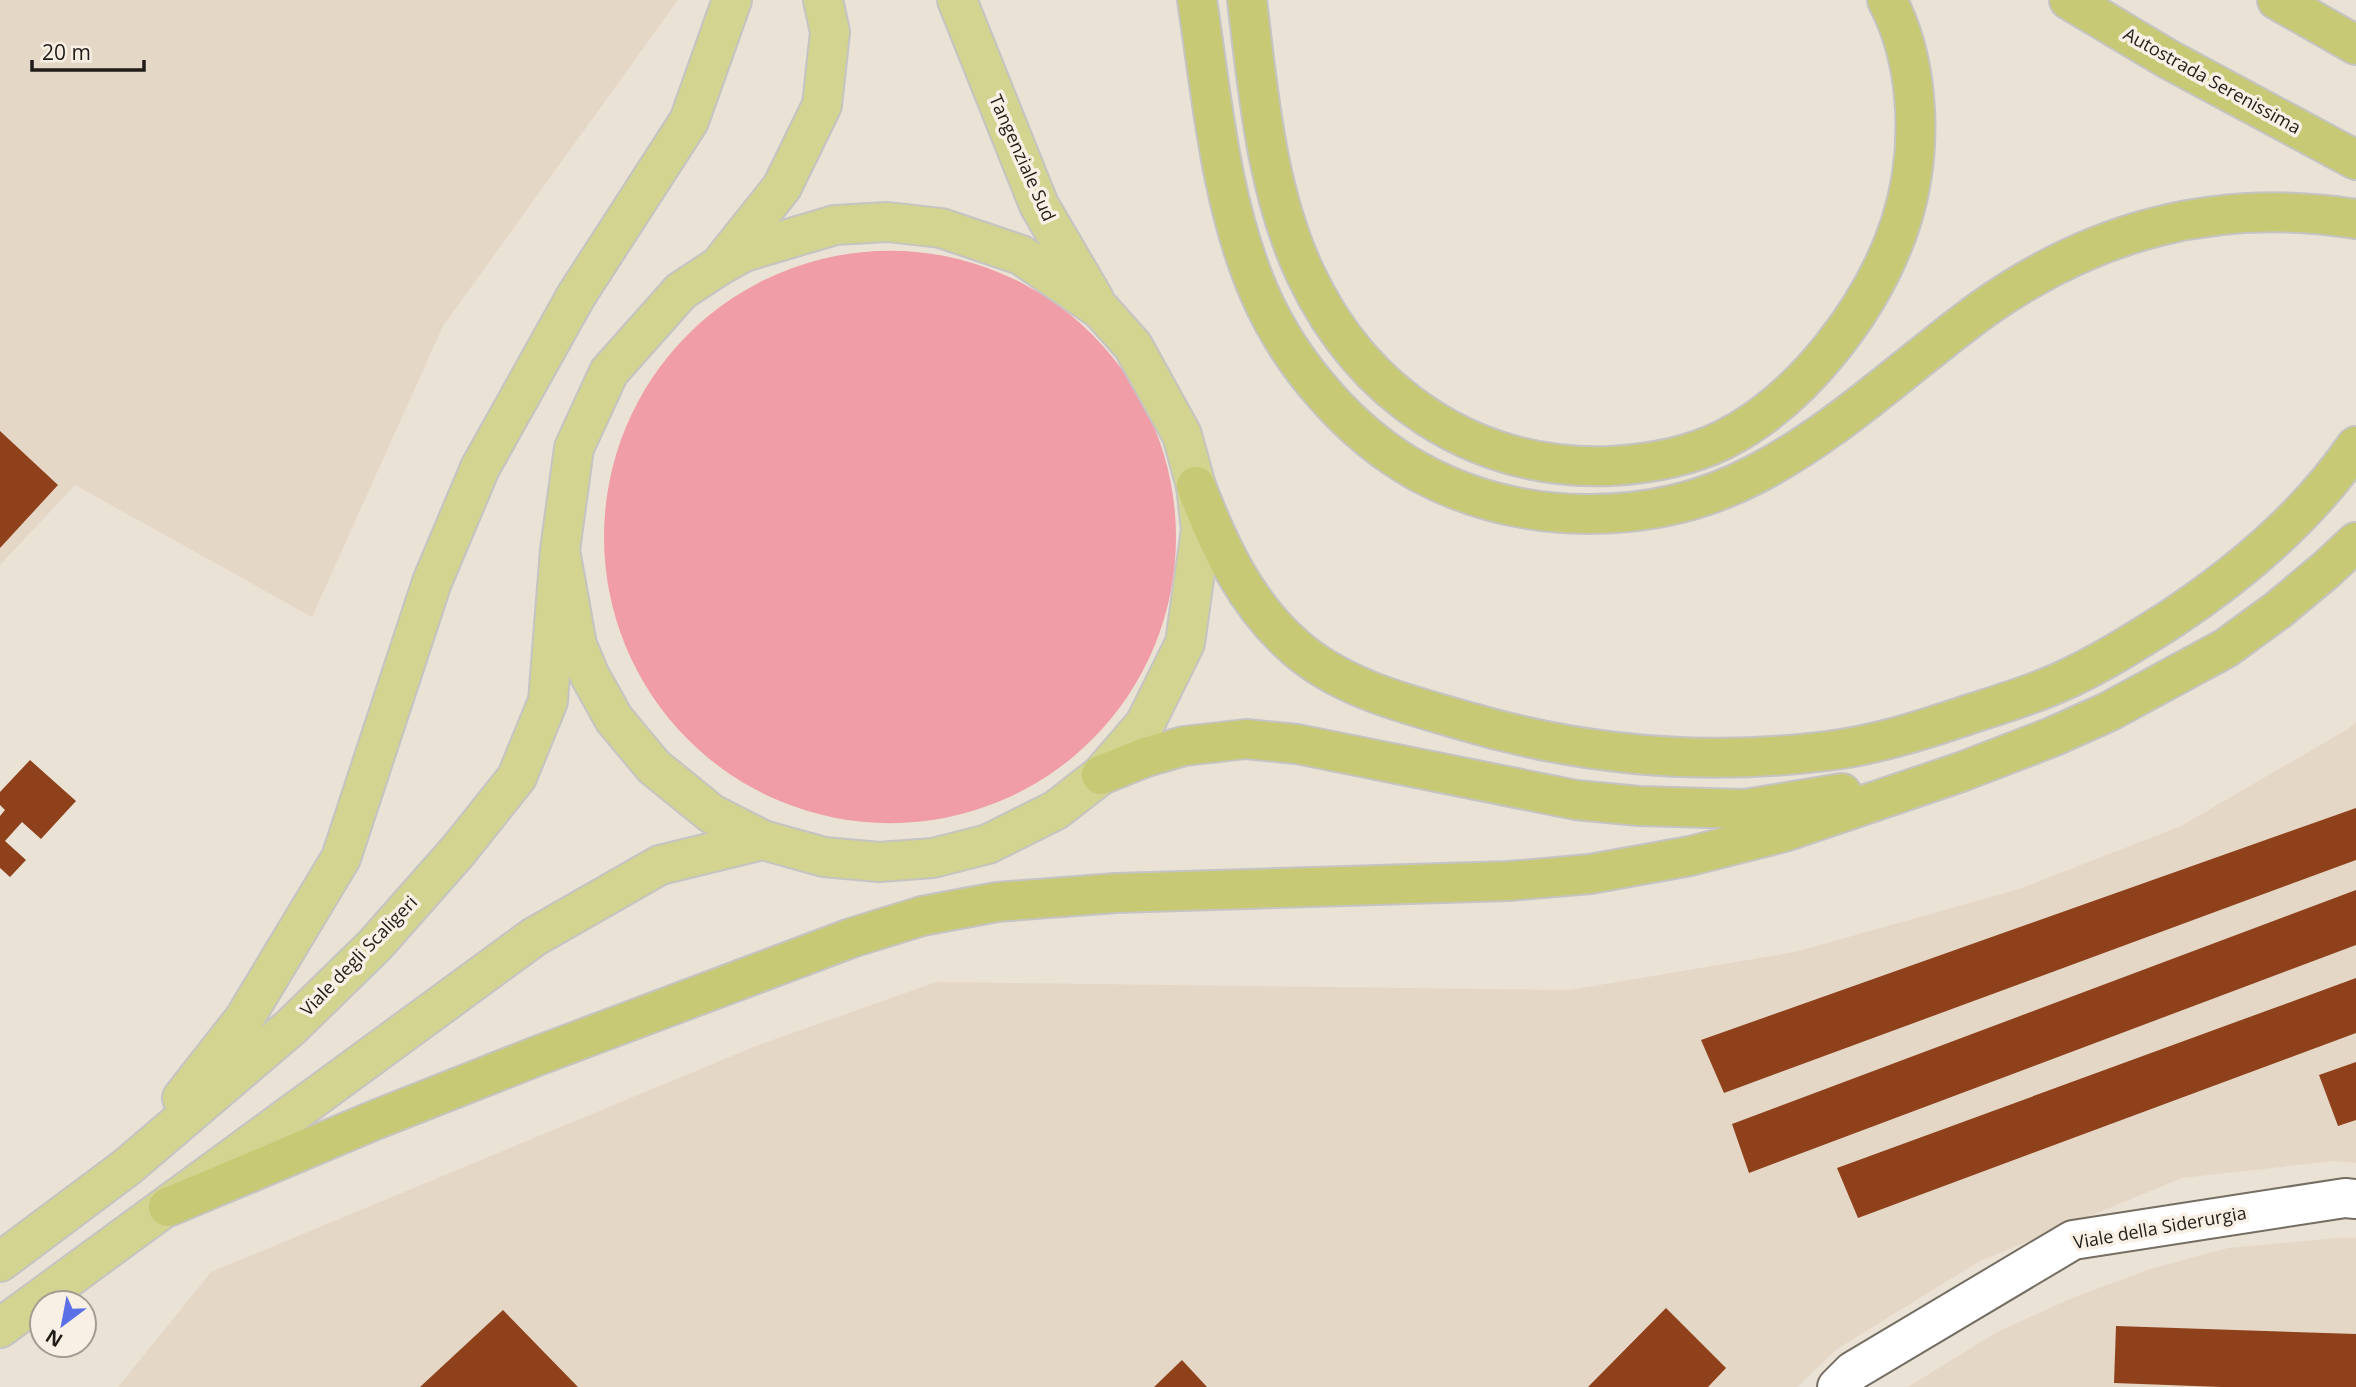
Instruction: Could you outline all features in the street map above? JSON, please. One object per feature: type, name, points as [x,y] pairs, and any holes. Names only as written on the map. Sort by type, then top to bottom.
[{"type":"highway","points":[[127,1167],[244,1019],[341,858],[432,582],[480,468],[576,296],[689,121],[732,0]]},
{"type":"highway","points":[[719,265],[782,187],[822,105],[830,32],[822,0]]},
{"type":"highway","name":"Tangenziale Sud","points":[[957,0],[1039,205],[1101,310]]},
{"type":"highway","points":[[1197,0],[1233,212],[1243,252],[1284,341],[1339,410],[1392,455],[1421,473],[1472,494],[1509,505],[1575,513],[1625,513],[1681,503],[1749,478],[1815,440],[2011,290],[2066,259],[2138,230],[2234,214],[2279,212],[2356,219]]},
{"type":"highway","points":[[1247,0],[1270,157],[1285,221],[1305,273],[1333,325],[1366,367],[1404,400],[1448,430],[1491,449],[1535,461],[1586,467],[1633,465],[1681,457],[1723,440],[1756,421],[1789,394],[1822,359],[1855,314],[1886,258],[1901,222],[1911,177],[1913,98],[1907,57],[1895,16],[1887,0]]},
{"type":"highway","name":"Autostrada Serenissima","points":[[2068,0],[2168,59],[2356,160]]},
{"type":"highway","points":[[2277,0],[2353,44]]},
{"type":"highway","points":[[2289,0],[2353,44]]},
{"type":"highway","name":"Viale degli Scaligeri","points":[[0,1262],[127,1167],[291,1027],[375,945],[458,851],[517,777],[548,701],[560,550],[574,448],[609,372],[681,291],[719,265],[744,252],[835,225],[888,222],[941,228],[1021,255],[1101,310],[1133,346],[1182,435],[1196,486],[1201,530],[1185,643],[1145,724],[1101,775],[1056,810],[988,844],[933,858],[879,862],[824,857],[763,840],[712,814],[654,767],[614,719],[590,676],[578,645],[560,550]]},
{"type":"highway","points":[[1196,486],[1215,538],[1236,578],[1264,614],[1296,648],[1333,674],[1376,693],[1509,734],[1590,749],[1710,759],[1829,751],[1870,743],[1914,733],[2056,684],[2105,660],[2152,631],[2198,602],[2244,566],[2288,528],[2356,446]]},
{"type":"highway","points":[[168,1207],[549,1051],[851,937],[922,916],[997,902],[1116,893],[1509,881],[1590,874],[1690,856],[1784,832],[1961,772],[2108,712],[2225,648],[2278,610],[2356,541]]},
{"type":"highway","points":[[1101,775],[1146,757],[1184,747],[1246,739],[1297,744],[1576,800],[1639,806],[1745,809],[1961,772]]},
{"type":"highway","name":"Viale degli Scaligeri","points":[[0,1328],[534,936],[660,865],[763,840]]},
{"type":"street","name":"Viale della Siderurgia","points":[[1836,1387],[1853,1371],[2073,1240],[2345,1198],[2356,1199]]},
{"type":"shaded area","points":[[0,0],[678,0],[443,326],[312,617],[75,485],[0,565]]},
{"type":"shaded area","points":[[890,251],[946,257],[999,273],[1049,300],[1092,335],[1127,378],[1154,428],[1170,481],[1176,537],[1170,593],[1154,646],[1127,696],[1092,739],[1049,774],[999,801],[946,817],[890,823],[834,817],[781,801],[731,774],[688,739],[653,696],[626,646],[610,593],[604,537],[610,481],[626,428],[653,378],[688,335],[731,300],[781,273],[834,257]]},
{"type":"shaded area","points":[[2356,722],[2356,1163],[2334,1161],[2182,1178],[1978,1262],[1837,1349],[1797,1387],[118,1387],[211,1272],[756,1046],[936,982],[1570,990],[1795,952],[2019,889],[2181,826]]},
{"type":"shaded area","points":[[2356,1238],[2356,1387],[1908,1387],[1997,1332],[2072,1298],[2150,1269],[2228,1248]]},
{"type":"building","points":[[0,431],[58,485],[0,548]]},
{"type":"building","points":[[30,760],[76,801],[41,839],[22,822],[5,841],[26,860],[10,877],[0,868],[0,816],[5,810],[0,805],[0,792]]},
{"type":"building","points":[[2356,808],[2356,860],[1724,1093],[1701,1040]]},
{"type":"building","points":[[2356,890],[2356,945],[1749,1173],[1732,1124]]},
{"type":"building","points":[[2356,978],[2356,1033],[1858,1218],[1837,1168]]},
{"type":"building","points":[[2356,1062],[2356,1120],[2338,1126],[2319,1075]]},
{"type":"building","points":[[1666,1308],[1726,1368],[1708,1387],[1588,1387]]},
{"type":"building","points":[[503,1310],[578,1387],[420,1387]]},
{"type":"building","points":[[2116,1326],[2356,1334],[2356,1387],[2221,1387],[2114,1383]]},
{"type":"building","points":[[1182,1360],[1207,1387],[1154,1387]]}]
